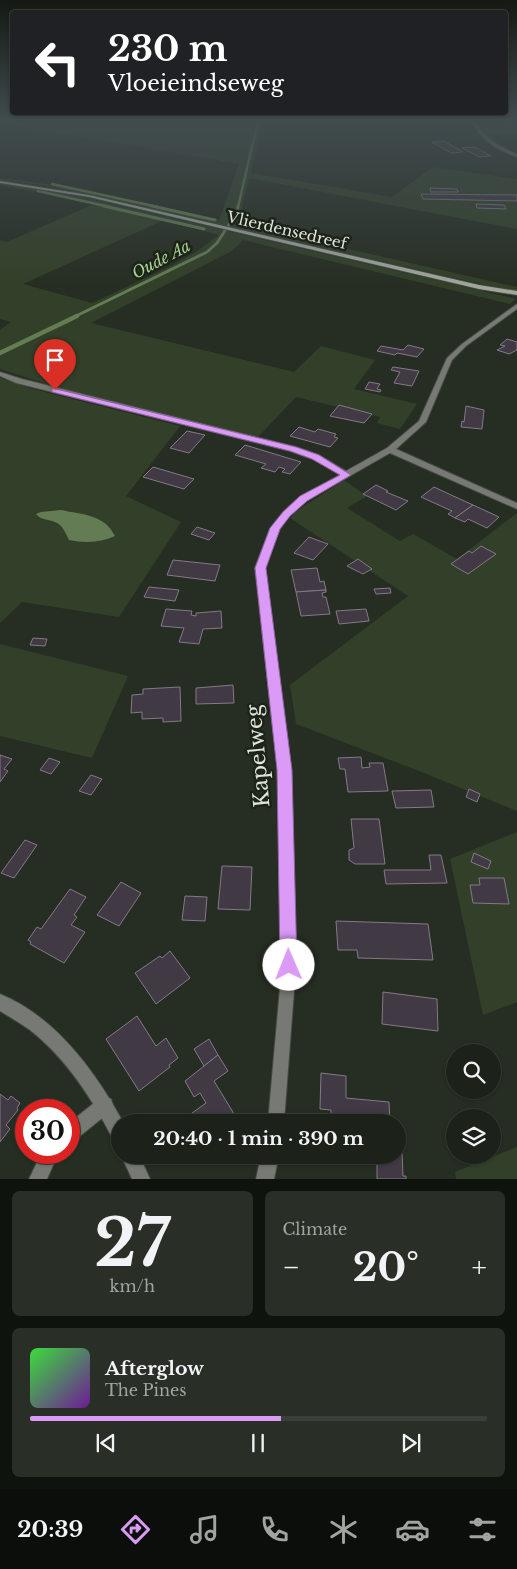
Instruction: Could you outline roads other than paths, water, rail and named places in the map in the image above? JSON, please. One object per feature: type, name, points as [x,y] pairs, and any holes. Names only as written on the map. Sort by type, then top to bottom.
[{"type":"main road","name":"Vlierdensedreef","points":[[0,182],[89,196],[479,287],[517,294]]},
{"type":"main road","name":"Vlierdensedreef","points":[[479,287],[517,298]]},
{"type":"street","name":"Kapelweg","points":[[277,1114],[289,965],[284,770],[260,568],[275,528],[286,514],[303,499],[390,450],[422,422],[449,359],[464,345],[517,306]]},
{"type":"street","points":[[0,374],[19,381],[293,449],[316,457],[347,475]]},
{"type":"street","points":[[390,450],[517,506]]},
{"type":"street","points":[[0,1002],[36,1025],[74,1061],[105,1105],[111,1117]]},
{"type":"street","points":[[80,1125],[105,1105]]},
{"type":"street","points":[[38,1179],[45,1164]]},
{"type":"street","points":[[134,1164],[141,1179]]},
{"type":"street","points":[[265,1179],[268,1164]]},
{"type":"waterway","name":"Oude Aa","points":[[238,207],[245,176]]},
{"type":"waterway","points":[[52,184],[158,207]]},
{"type":"waterway","points":[[38,191],[110,207]]},
{"type":"waterway","points":[[104,206],[204,229]]},
{"type":"waterway","points":[[152,206],[215,220]]},
{"type":"waterway","name":"Oude Aa","points":[[74,317],[207,252],[217,243],[237,212],[238,206]]},
{"type":"waterway","name":"Oude Aa","points":[[0,353],[77,316]]}]
